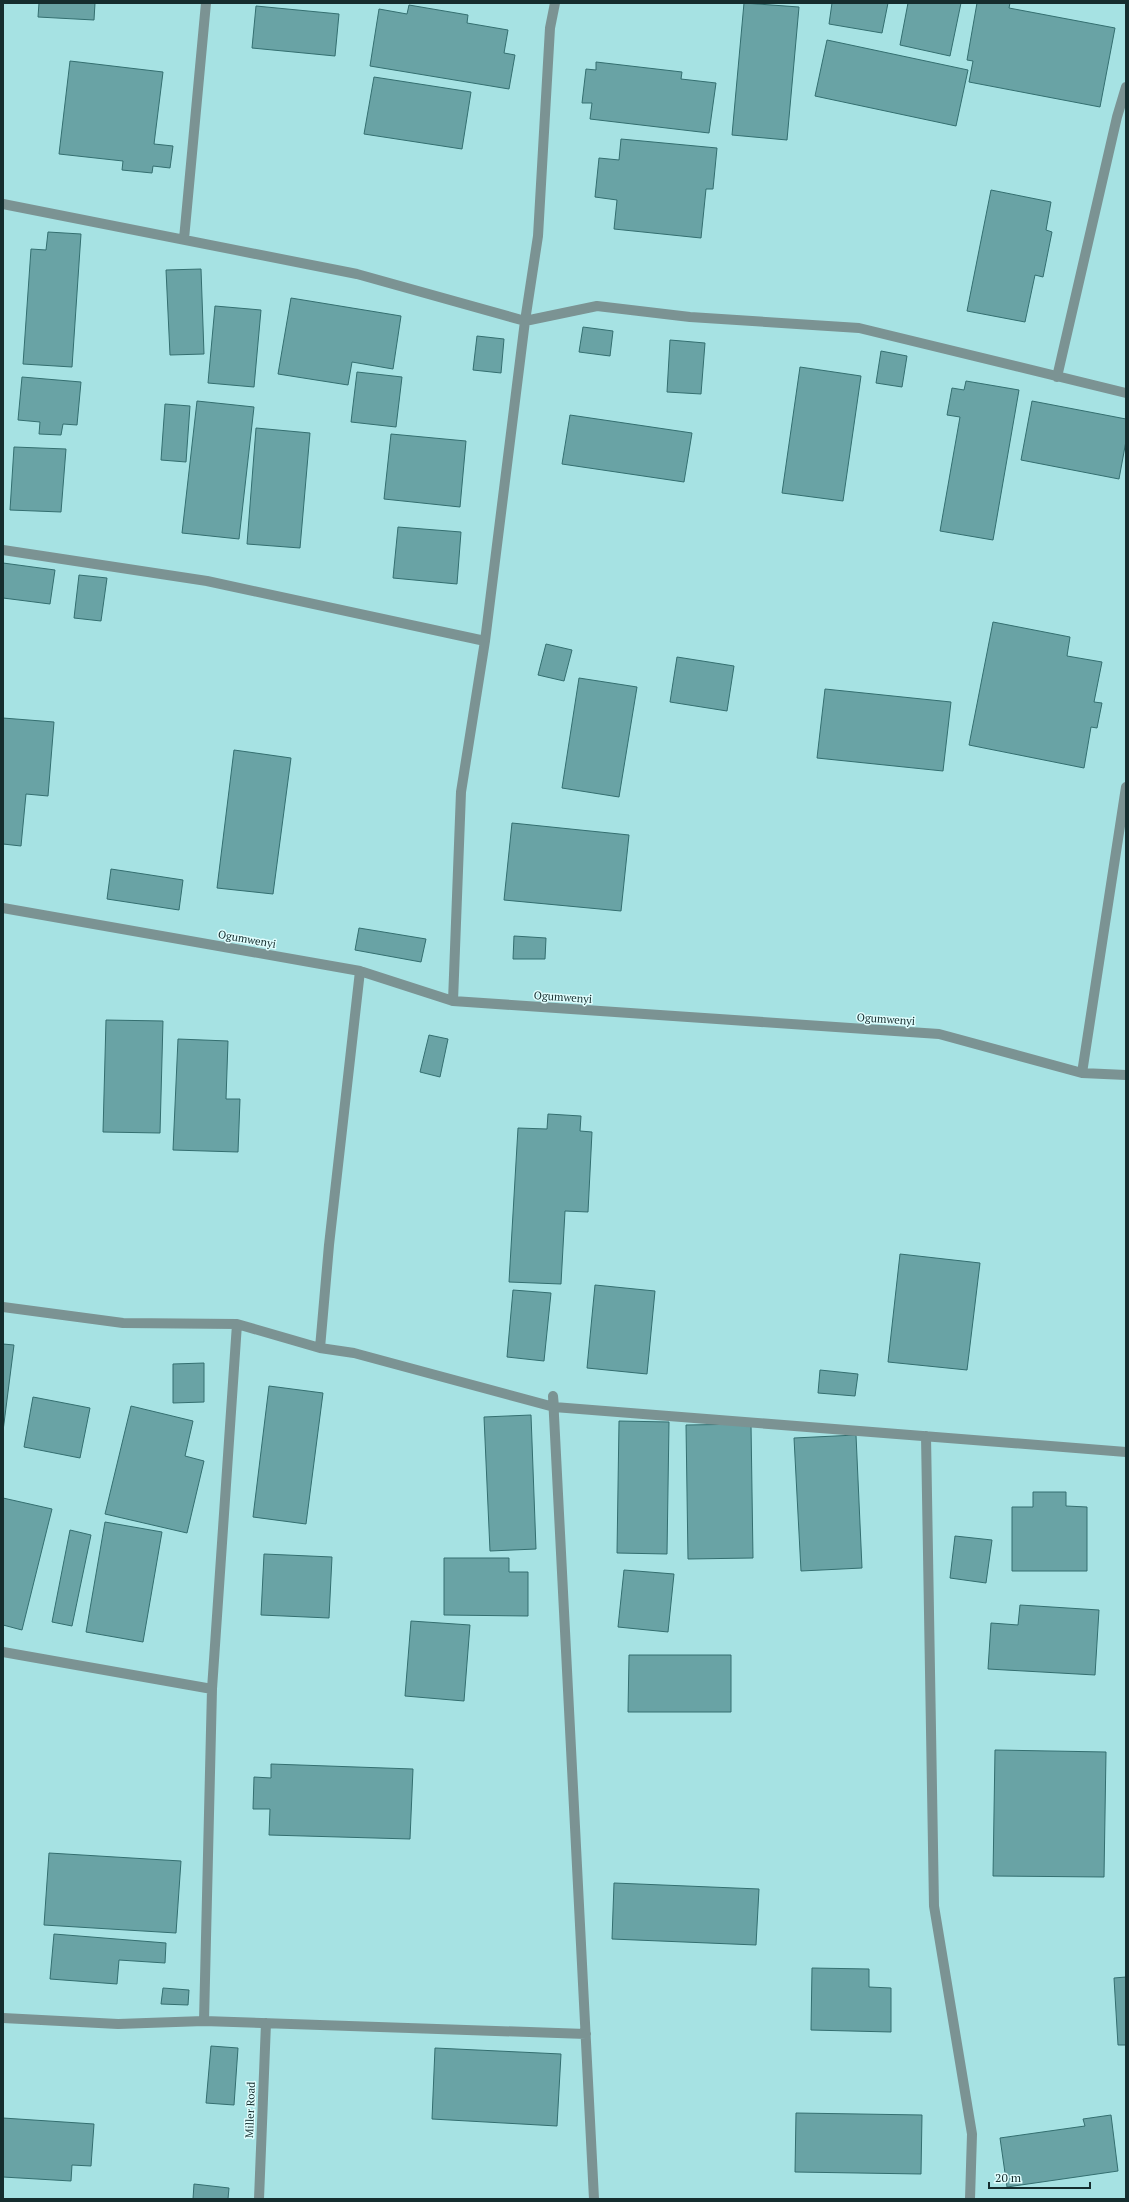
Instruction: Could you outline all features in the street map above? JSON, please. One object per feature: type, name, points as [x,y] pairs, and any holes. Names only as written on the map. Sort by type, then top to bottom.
[{"type":"street","points":[[184,238],[206,3]]},
{"type":"street","points":[[453,1001],[461,792],[485,641],[525,321],[538,236],[550,28],[555,3]]},
{"type":"street","points":[[1057,377],[1117,117],[1126,87]]},
{"type":"street","points":[[3,204],[184,238],[357,274],[525,321],[597,306],[690,317],[859,328],[1126,393]]},
{"type":"street","points":[[3,550],[207,581],[485,641]]},
{"type":"street","points":[[1082,1073],[1126,787]]},
{"type":"street","name":"Ogumwenyi","points":[[3,908],[360,971],[453,1001],[939,1034],[1082,1073],[1126,1075]]},
{"type":"street","points":[[320,1348],[329,1245],[360,971]]},
{"type":"street","points":[[3,1307],[124,1323],[237,1324],[320,1348],[354,1353],[554,1407],[1126,1452]]},
{"type":"street","points":[[204,2021],[212,1689],[237,1324]]},
{"type":"street","points":[[554,1407],[553,1396],[594,2199]]},
{"type":"street","points":[[926,1436],[934,1906],[972,2134],[970,2199]]},
{"type":"street","points":[[3,1652],[212,1689]]},
{"type":"street","points":[[3,2018],[118,2024],[204,2021],[586,2034]]},
{"type":"street","name":"Miller Road","points":[[259,2199],[266,2023]]},
{"type":"building","points":[[39,3],[95,3],[94,20],[38,17]]},
{"type":"building","points":[[744,3],[799,7],[787,140],[732,135]]},
{"type":"building","points":[[832,3],[888,3],[882,33],[829,24]]},
{"type":"building","points":[[908,3],[961,3],[950,56],[900,45]]},
{"type":"building","points":[[977,3],[1010,3],[1009,8],[1115,28],[1100,107],[969,82],[973,61],[967,60]]},
{"type":"building","points":[[409,5],[468,15],[467,23],[508,30],[504,53],[515,55],[509,89],[370,66],[379,9],[407,14]]},
{"type":"building","points":[[256,6],[339,14],[335,56],[252,48]]},
{"type":"building","points":[[827,40],[968,70],[956,126],[815,96]]},
{"type":"building","points":[[70,61],[163,72],[154,144],[173,146],[170,168],[153,166],[152,173],[122,170],[123,161],[59,154]]},
{"type":"building","points":[[596,62],[682,72],[681,79],[716,83],[709,133],[590,119],[592,103],[582,103],[586,69],[596,70]]},
{"type":"building","points":[[374,77],[471,92],[462,149],[364,134]]},
{"type":"building","points":[[621,139],[717,148],[713,189],[706,189],[701,238],[614,229],[617,200],[595,197],[599,158],[619,160]]},
{"type":"building","points":[[991,190],[1051,202],[1046,230],[1052,232],[1043,277],[1035,275],[1025,322],[967,311]]},
{"type":"building","points":[[48,232],[81,234],[72,367],[23,364],[31,249],[46,250]]},
{"type":"building","points":[[201,269],[204,354],[170,355],[166,270]]},
{"type":"building","points":[[291,298],[401,316],[393,369],[352,362],[348,385],[278,374]]},
{"type":"building","points":[[215,306],[261,310],[254,387],[208,383]]},
{"type":"building","points":[[583,327],[613,331],[610,356],[579,352]]},
{"type":"building","points":[[477,336],[504,339],[501,373],[473,370]]},
{"type":"building","points":[[670,340],[705,343],[701,394],[667,392]]},
{"type":"building","points":[[881,351],[907,356],[902,387],[876,383]]},
{"type":"building","points":[[800,367],[861,376],[843,501],[782,493]]},
{"type":"building","points":[[357,372],[402,377],[396,427],[351,422]]},
{"type":"building","points":[[22,377],[81,382],[77,425],[63,424],[61,435],[39,434],[40,422],[18,420]]},
{"type":"building","points":[[966,381],[1019,390],[993,540],[940,531],[960,417],[947,415],[952,388],[964,390]]},
{"type":"building","points":[[197,401],[254,407],[239,539],[182,533]]},
{"type":"building","points":[[1032,401],[1126,419],[1126,441],[1119,479],[1021,460]]},
{"type":"building","points":[[165,404],[190,406],[186,462],[161,460]]},
{"type":"building","points":[[570,415],[692,433],[684,482],[562,464]]},
{"type":"building","points":[[256,428],[310,433],[300,548],[247,544]]},
{"type":"building","points":[[391,434],[466,441],[460,507],[384,499]]},
{"type":"building","points":[[14,447],[66,449],[61,512],[10,510]]},
{"type":"building","points":[[398,527],[461,532],[457,584],[393,578]]},
{"type":"building","points":[[3,563],[55,570],[50,604],[3,598]]},
{"type":"building","points":[[79,575],[107,578],[101,621],[74,618]]},
{"type":"building","points":[[993,622],[1070,637],[1067,656],[1102,662],[1094,702],[1102,703],[1097,728],[1091,727],[1084,768],[969,745]]},
{"type":"building","points":[[546,644],[572,650],[564,681],[538,675]]},
{"type":"building","points":[[677,657],[734,666],[727,711],[670,702]]},
{"type":"building","points":[[579,678],[637,687],[619,797],[562,788]]},
{"type":"building","points":[[825,689],[951,702],[943,771],[817,758]]},
{"type":"building","points":[[3,718],[54,722],[48,796],[26,794],[21,846],[3,844]]},
{"type":"building","points":[[234,750],[291,758],[273,894],[217,888]]},
{"type":"building","points":[[512,823],[629,835],[621,911],[504,900]]},
{"type":"building","points":[[111,869],[183,880],[179,910],[107,899]]},
{"type":"building","points":[[359,928],[426,939],[421,962],[355,950]]},
{"type":"building","points":[[514,936],[546,938],[545,959],[513,959]]},
{"type":"building","points":[[106,1020],[163,1021],[160,1133],[103,1132]]},
{"type":"building","points":[[429,1035],[448,1039],[440,1077],[420,1072]]},
{"type":"building","points":[[178,1039],[228,1041],[226,1099],[240,1099],[238,1152],[173,1150]]},
{"type":"building","points":[[548,1114],[581,1116],[580,1131],[592,1132],[588,1212],[565,1211],[561,1284],[509,1282],[518,1128],[547,1129]]},
{"type":"building","points":[[900,1254],[980,1263],[967,1370],[888,1362]]},
{"type":"building","points":[[595,1285],[655,1291],[647,1374],[587,1368]]},
{"type":"building","points":[[513,1290],[551,1293],[544,1361],[507,1357]]},
{"type":"building","points":[[3,1344],[14,1345],[3,1431]]},
{"type":"building","points":[[204,1363],[204,1402],[173,1403],[173,1364]]},
{"type":"building","points":[[820,1370],[858,1374],[855,1396],[818,1393]]},
{"type":"building","points":[[269,1386],[323,1393],[306,1524],[253,1517]]},
{"type":"building","points":[[33,1397],[90,1408],[80,1458],[24,1447]]},
{"type":"building","points":[[131,1406],[193,1421],[185,1456],[204,1461],[187,1533],[105,1514]]},
{"type":"building","points":[[531,1415],[536,1549],[490,1551],[484,1417]]},
{"type":"building","points":[[619,1421],[669,1422],[667,1554],[617,1553]]},
{"type":"building","points":[[751,1424],[753,1558],[688,1559],[686,1425]]},
{"type":"building","points":[[856,1435],[862,1568],[801,1571],[794,1438]]},
{"type":"building","points":[[1033,1492],[1066,1492],[1066,1506],[1087,1507],[1087,1571],[1012,1571],[1012,1507],[1033,1507]]},
{"type":"building","points":[[3,1498],[52,1509],[22,1630],[3,1625]]},
{"type":"building","points":[[105,1522],[162,1532],[143,1642],[86,1632]]},
{"type":"building","points":[[70,1530],[91,1535],[72,1626],[52,1622]]},
{"type":"building","points":[[955,1536],[992,1540],[986,1583],[950,1578]]},
{"type":"building","points":[[264,1554],[332,1557],[329,1618],[261,1615]]},
{"type":"building","points":[[444,1558],[509,1558],[509,1572],[528,1572],[528,1616],[444,1615]]},
{"type":"building","points":[[624,1570],[674,1574],[668,1632],[618,1627]]},
{"type":"building","points":[[1020,1605],[1099,1610],[1095,1675],[988,1669],[991,1623],[1018,1625]]},
{"type":"building","points":[[411,1621],[470,1625],[464,1701],[405,1696]]},
{"type":"building","points":[[629,1655],[731,1655],[731,1712],[628,1712]]},
{"type":"building","points":[[995,1750],[1106,1752],[1104,1877],[993,1876]]},
{"type":"building","points":[[271,1764],[413,1769],[410,1839],[269,1835],[270,1809],[253,1809],[254,1777],[271,1778]]},
{"type":"building","points":[[49,1853],[181,1861],[176,1933],[44,1925]]},
{"type":"building","points":[[614,1883],[759,1889],[756,1945],[612,1939]]},
{"type":"building","points":[[54,1934],[166,1943],[165,1963],[119,1960],[117,1984],[50,1979]]},
{"type":"building","points":[[812,1968],[869,1969],[869,1987],[891,1988],[891,2032],[811,2030]]},
{"type":"building","points":[[1126,1977],[1126,2045],[1118,2045],[1114,1978]]},
{"type":"building","points":[[163,1988],[189,1990],[188,2005],[161,2004]]},
{"type":"building","points":[[211,2046],[238,2048],[234,2105],[206,2103]]},
{"type":"building","points":[[435,2048],[561,2054],[557,2126],[432,2119]]},
{"type":"building","points":[[796,2113],[922,2115],[921,2174],[795,2172]]},
{"type":"building","points":[[1111,2115],[1118,2171],[1007,2187],[1000,2138],[1085,2126],[1083,2119]]},
{"type":"building","points":[[3,2118],[94,2124],[91,2166],[72,2165],[71,2181],[3,2177]]},
{"type":"building","points":[[194,2184],[229,2188],[228,2199],[193,2199]]}]
